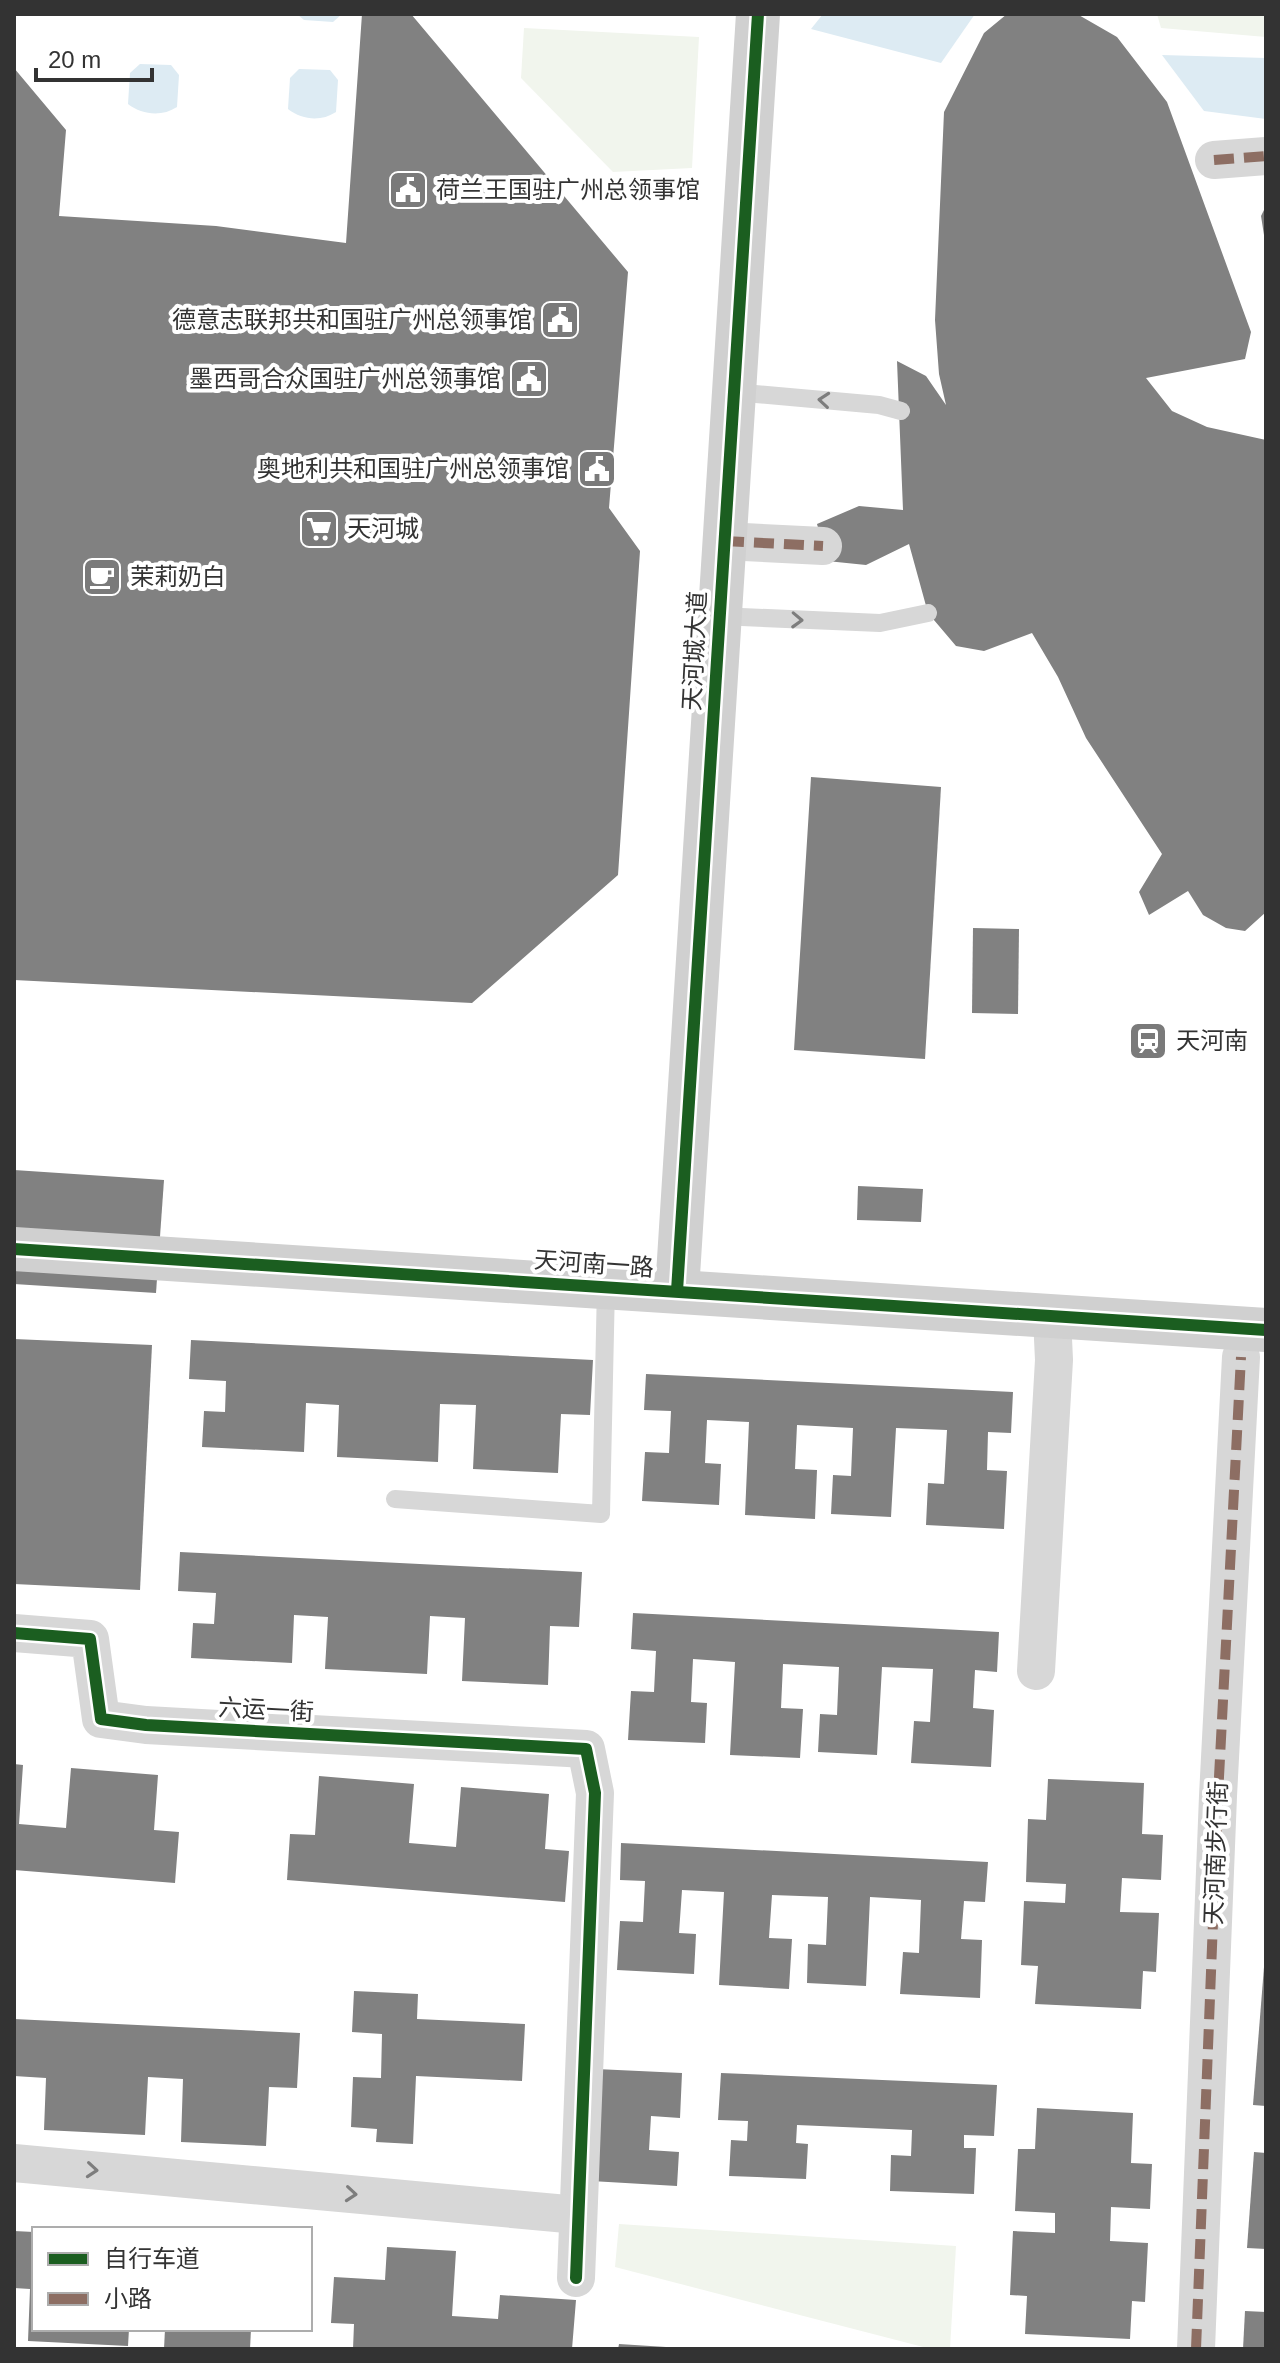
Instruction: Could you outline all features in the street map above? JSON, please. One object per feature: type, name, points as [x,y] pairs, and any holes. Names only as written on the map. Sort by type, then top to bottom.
[{"type":"street","name":"天河城大道","points":[[677,1291],[758,14]]},
{"type":"street","points":[[1214,160],[1266,156]]},
{"type":"street","points":[[724,541],[823,546]]},
{"type":"street","name":"天河南一路","points":[[14,1249],[1052,1317],[1253,1344]]},
{"type":"street","points":[[1036,1671],[1054,1360],[1052,1317]]},
{"type":"street","name":"天河南步行街","points":[[1196,2349],[1218,1796],[1253,1344]]},
{"type":"street","name":"六运一街","points":[[14,1633],[90,1639],[101,1719],[161,1726],[586,1749],[595,1793],[578,2215]]},
{"type":"street","points":[[14,2163],[578,2215],[576,2278]]},
{"type":"lane","points":[[732,392],[879,405],[901,411]]},
{"type":"lane","points":[[719,616],[880,623],[928,613]]},
{"type":"lane","points":[[395,1499],[601,1514],[606,1286]]},
{"type":"shaded area","points":[[297,14],[342,14],[333,22],[304,20]]},
{"type":"shaded area","points":[[823,14],[975,14],[941,63],[811,29]]},
{"type":"shaded area","points":[[1157,14],[1266,14],[1266,37],[1161,28]]},
{"type":"shaded area","points":[[524,28],[699,37],[692,168],[613,172],[521,78]]},
{"type":"shaded area","points":[[1162,55],[1266,58],[1266,119],[1204,111]]},
{"type":"shaded area","points":[[140,64],[171,65],[179,75],[177,107],[152,113],[139,111],[128,104],[130,73]]},
{"type":"shaded area","points":[[299,69],[330,70],[338,80],[336,112],[312,118],[299,116],[288,109],[290,78]]},
{"type":"shaded area","points":[[619,2224],[956,2246],[950,2349],[931,2349],[615,2267]]},
{"type":"building","name":"天河城","points":[[362,14],[411,14],[628,272],[609,508],[640,551],[618,875],[472,1003],[14,980],[14,68],[66,130],[59,216],[216,226],[346,243]]},
{"type":"building","points":[[1007,14],[1077,14],[1117,37],[1167,102],[1251,332],[1245,359],[1146,378],[1172,411],[1207,427],[1266,440],[1266,912],[1245,931],[1226,928],[1203,915],[1188,891],[1149,915],[1139,892],[1162,854],[1086,738],[1058,677],[1032,633],[984,651],[956,646],[928,613],[909,544],[866,565],[827,561],[817,524],[859,506],[903,510],[897,361],[926,376],[946,405],[939,374],[935,320],[944,112],[984,33]]},
{"type":"building","points":[[1266,206],[1266,235],[1264,235],[1261,216]]},
{"type":"building","points":[[811,777],[941,787],[925,1059],[794,1050]]},
{"type":"building","points":[[973,928],[1019,929],[1018,1014],[972,1013]]},
{"type":"building","points":[[14,1170],[164,1180],[156,1293],[14,1284]]},
{"type":"building","points":[[858,1186],[923,1189],[921,1222],[857,1220]]},
{"type":"building","points":[[14,1339],[152,1345],[140,1590],[14,1584]]},
{"type":"building","points":[[191,1340],[593,1360],[590,1415],[561,1414],[558,1473],[473,1469],[476,1405],[440,1404],[438,1462],[337,1457],[339,1405],[306,1403],[304,1452],[202,1447],[204,1411],[225,1412],[226,1381],[189,1379]]},
{"type":"building","points":[[646,1374],[1013,1392],[1011,1433],[988,1432],[987,1470],[1007,1471],[1004,1529],[926,1525],[928,1483],[944,1484],[947,1430],[896,1428],[891,1517],[831,1514],[833,1475],[851,1476],[853,1428],[797,1425],[795,1469],[817,1470],[815,1519],[745,1515],[749,1422],[707,1420],[705,1463],[721,1464],[719,1505],[642,1501],[645,1452],[669,1453],[671,1411],[644,1410]]},
{"type":"building","points":[[180,1552],[582,1572],[579,1627],[550,1626],[548,1685],[462,1681],[465,1618],[430,1616],[427,1674],[325,1669],[328,1617],[294,1615],[292,1663],[191,1658],[193,1623],[214,1624],[216,1593],[178,1591]]},
{"type":"building","points":[[633,1613],[999,1632],[997,1672],[975,1670],[973,1708],[994,1710],[991,1767],[911,1763],[914,1721],[930,1722],[933,1669],[882,1667],[877,1755],[818,1752],[820,1714],[837,1715],[839,1667],[783,1664],[781,1708],[803,1709],[800,1758],[730,1755],[735,1662],[693,1659],[691,1702],[707,1703],[705,1743],[628,1740],[631,1691],[654,1692],[656,1651],[631,1649]]},
{"type":"building","points":[[14,1764],[23,1765],[19,1824],[66,1828],[71,1768],[158,1775],[154,1830],[179,1832],[175,1883],[14,1870]]},
{"type":"building","points":[[319,1776],[414,1784],[409,1843],[456,1847],[461,1787],[549,1794],[545,1849],[569,1851],[565,1902],[287,1880],[290,1834],[315,1835]]},
{"type":"building","points":[[1048,1779],[1144,1783],[1142,1834],[1163,1835],[1161,1880],[1122,1878],[1120,1912],[1159,1913],[1156,1972],[1143,1971],[1141,2009],[1035,2004],[1038,1966],[1021,1965],[1024,1901],[1065,1903],[1066,1884],[1026,1882],[1028,1819],[1046,1820]]},
{"type":"building","points":[[621,1843],[988,1862],[985,1902],[964,1901],[961,1939],[982,1940],[980,1998],[900,1994],[903,1952],[919,1953],[921,1900],[870,1897],[866,1986],[807,1983],[808,1944],[826,1945],[828,1897],[772,1895],[769,1938],[792,1939],[789,1989],[719,1985],[724,1892],[682,1890],[679,1933],[696,1934],[694,1974],[617,1970],[620,1921],[643,1922],[645,1881],[620,1880]]},
{"type":"building","points":[[1266,1967],[1266,2106],[1253,2105]]},
{"type":"building","points":[[354,1991],[418,1994],[417,2019],[525,2024],[522,2081],[416,2076],[413,2144],[376,2142],[377,2129],[351,2127],[353,2077],[381,2078],[382,2034],[352,2032]]},
{"type":"building","points":[[14,2019],[300,2033],[297,2088],[269,2087],[266,2146],[181,2142],[183,2079],[148,2077],[145,2135],[44,2130],[46,2078],[14,2076]]},
{"type":"building","points":[[596,2069],[682,2073],[680,2118],[651,2116],[649,2150],[679,2152],[677,2186],[591,2181]]},
{"type":"building","points":[[721,2073],[997,2085],[994,2136],[964,2135],[964,2148],[976,2148],[974,2194],[890,2191],[891,2155],[911,2156],[912,2130],[797,2125],[796,2143],[808,2144],[806,2179],[729,2176],[731,2140],[747,2141],[748,2121],[718,2120]]},
{"type":"building","points":[[1037,2108],[1133,2113],[1131,2163],[1152,2164],[1150,2209],[1111,2207],[1110,2241],[1148,2243],[1145,2302],[1132,2301],[1130,2339],[1025,2334],[1027,2296],[1010,2295],[1013,2231],[1055,2233],[1055,2213],[1015,2211],[1018,2149],[1035,2149]]},
{"type":"building","points":[[1254,2152],[1266,2153],[1266,2249],[1247,2248]]},
{"type":"building","points":[[14,2231],[32,2232],[32,2331],[129,2331],[128,2346],[28,2341],[30,2289],[14,2288]]},
{"type":"building","points":[[387,2247],[456,2251],[452,2316],[498,2319],[500,2295],[576,2300],[572,2349],[353,2349],[354,2324],[331,2323],[334,2277],[385,2280]]},
{"type":"building","points":[[1245,2311],[1266,2312],[1266,2349],[1243,2349]]},
{"type":"building","points":[[165,2331],[251,2331],[250,2349],[164,2349]]},
{"type":"building","points":[[619,2344],[666,2347],[666,2349],[618,2349]]},
{"type":"marked path","points":[[1214,160],[1266,156]]},
{"type":"marked path","points":[[724,541],[823,546]]},
{"type":"marked path","points":[[1196,2349],[1218,1796],[1241,1357]]},
{"type":"cycle path","points":[[677,1291],[758,14]]},
{"type":"cycle path","points":[[14,1249],[1266,1330]]},
{"type":"cycle path","points":[[14,1633],[90,1639],[101,1719],[146,1725],[586,1749],[595,1793],[576,2278]]},
{"type":"place","name":"荷兰王国驻广州总领事馆","points":[[408,190]]},
{"type":"place","name":"德意志联邦共和国驻广州总领事馆","points":[[560,320]]},
{"type":"place","name":"墨西哥合众国驻广州总领事馆","points":[[529,379]]},
{"type":"place","name":"奥地利共和国驻广州总领事馆","points":[[597,469]]},
{"type":"place","name":"天河城","points":[[319,529]]},
{"type":"place","name":"茉莉奶白","points":[[102,577]]},
{"type":"place","name":"天河南","points":[[1148,1041]]}]
